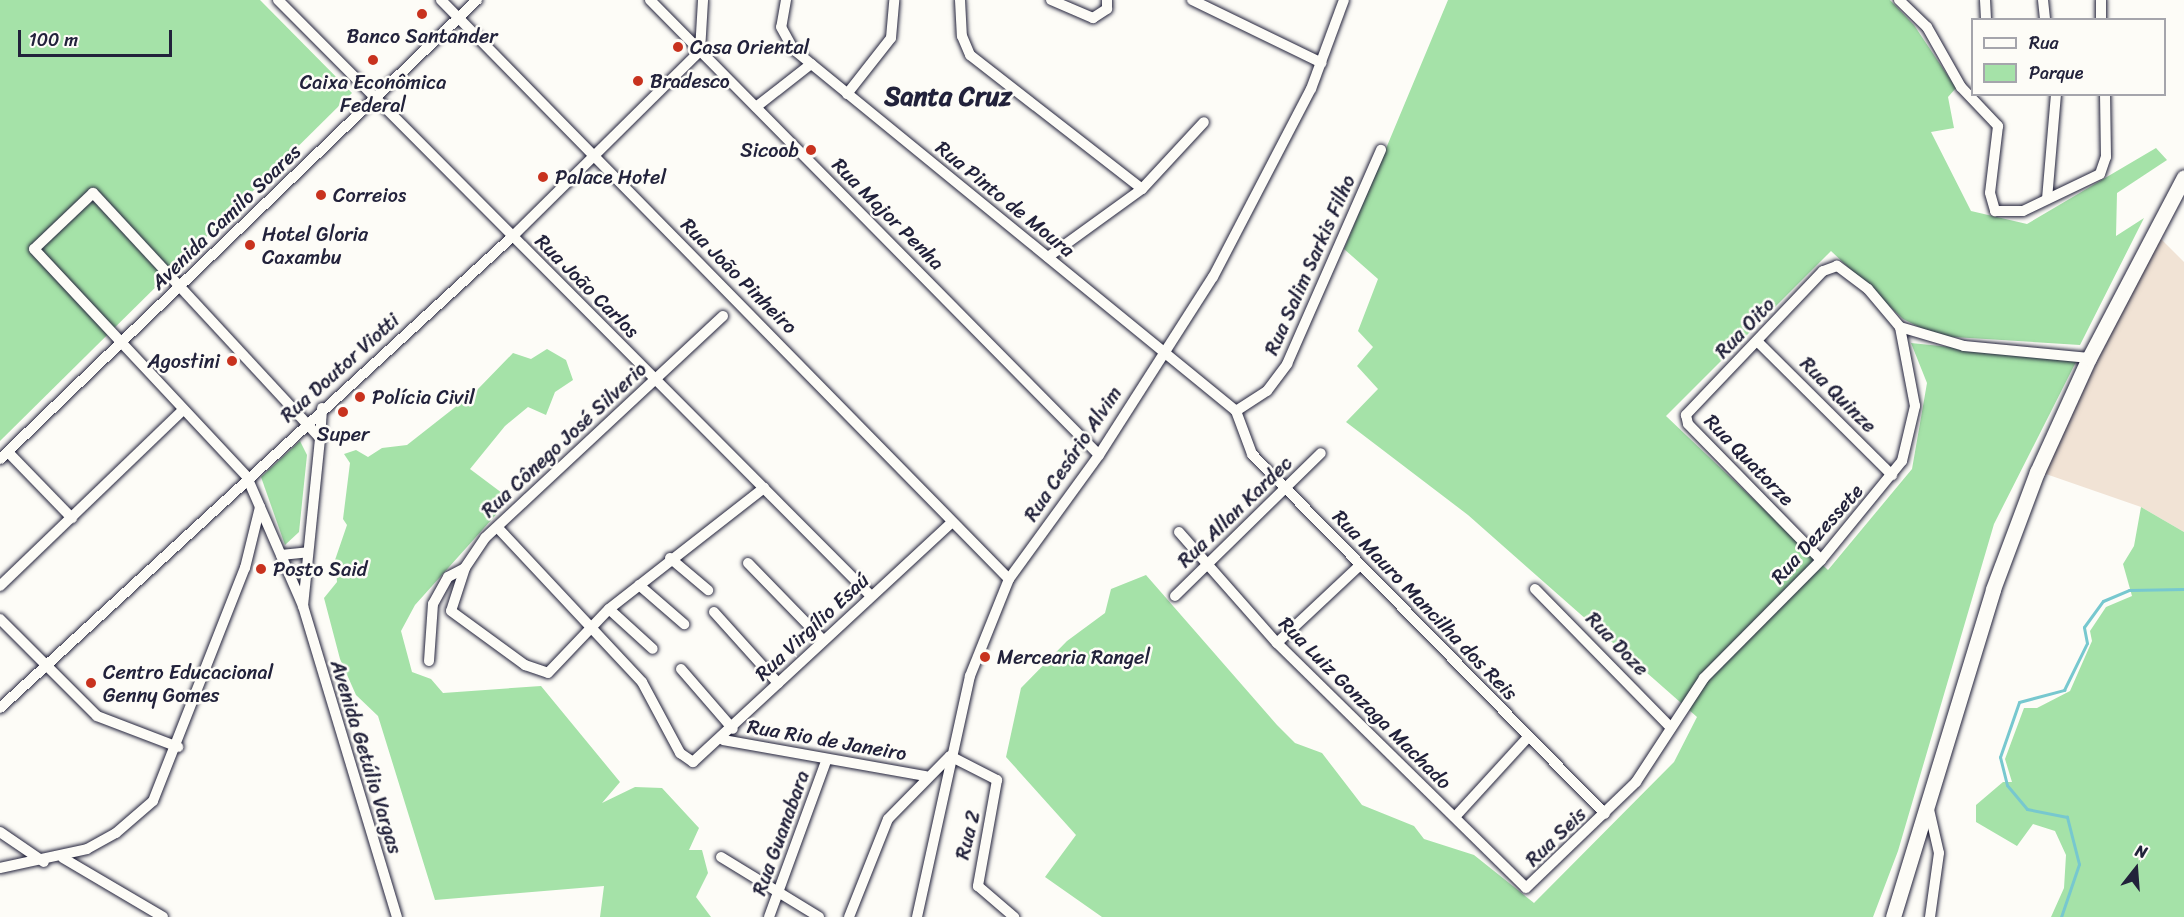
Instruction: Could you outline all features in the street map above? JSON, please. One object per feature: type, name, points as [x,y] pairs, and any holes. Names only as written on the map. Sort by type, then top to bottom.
[{"type":"highway","points":[[1893,917],[1993,589],[2037,472],[2089,358],[2184,177]]},
{"type":"street","name":"Rua João Carlos","points":[[278,0],[871,596]]},
{"type":"street","name":"Rua João Pinheiro","points":[[441,0],[951,523],[1009,579]]},
{"type":"street","name":"Avenida Camilo Soares","points":[[4,455],[477,0]]},
{"type":"street","name":"Rua Major Penha","points":[[650,0],[1099,455]]},
{"type":"street","points":[[700,51],[703,0]]},
{"type":"street","name":"Rua Pinto de Moura","points":[[786,0],[783,35],[811,64],[1166,350],[1236,411]]},
{"type":"street","points":[[847,94],[891,38],[894,0]]},
{"type":"street","points":[[960,0],[962,36],[970,55],[1142,189]]},
{"type":"street","points":[[1051,0],[1093,18],[1107,4]]},
{"type":"street","points":[[1192,0],[1322,63]]},
{"type":"street","name":"Rua Cesário Alvim","points":[[917,917],[950,756],[970,676],[1009,579],[1099,455],[1234,240],[1322,63],[1344,0]]},
{"type":"street","points":[[1899,0],[1927,27],[1961,87],[1998,126],[1990,204],[2007,214],[2047,199],[2100,174],[2106,157],[2105,96]]},
{"type":"street","points":[[1985,0],[1986,18]]},
{"type":"street","points":[[2043,0],[2045,18]]},
{"type":"street","points":[[2101,0],[2102,18]]},
{"type":"street","name":"Rua Doutor Viotti","points":[[0,708],[43,665],[247,477],[513,236],[700,51]]},
{"type":"street","points":[[756,107],[811,64]]},
{"type":"street","points":[[2047,199],[2056,96]]},
{"type":"street","points":[[1048,257],[1142,189],[1204,122]]},
{"type":"street","name":"Rua Salim Sarkis Filho","points":[[1236,411],[1267,391],[1287,364],[1381,150]]},
{"type":"street","points":[[303,606],[247,477],[119,345],[34,249],[93,193],[176,289],[320,438]]},
{"type":"street","name":"Rua Oito","points":[[1689,408],[1758,342],[1823,271],[1845,268],[1900,327]]},
{"type":"street","name":"Rua Cônego José Silverio","points":[[590,627],[553,669],[544,674],[525,665],[458,620],[450,604],[465,568],[498,528],[723,316]]},
{"type":"street","points":[[1900,327],[1964,346],[2089,358]]},
{"type":"street","name":"Rua Dezessete","points":[[1605,814],[1652,762],[1704,678],[1821,560],[1892,475],[1909,446],[1915,405],[1900,327]]},
{"type":"street","name":"Rua Quinze","points":[[1758,342],[1892,475]]},
{"type":"street","points":[[303,606],[322,408]]},
{"type":"street","name":"Rua Quatorze","points":[[1689,408],[1688,424],[1821,560]]},
{"type":"street","points":[[0,586],[182,411]]},
{"type":"street","name":"Rua Mauro Mancilha dos Reis","points":[[1236,411],[1244,444],[1605,814]]},
{"type":"street","name":"Rua Allan Kardec","points":[[1175,596],[1321,453]]},
{"type":"street","points":[[4,455],[72,518]]},
{"type":"street","points":[[498,528],[590,627],[670,558],[764,489]]},
{"type":"street","points":[[0,868],[63,858],[116,833],[141,814],[162,788],[245,568],[260,507]]},
{"type":"street","name":"Rua Virgílio Esaú","points":[[590,627],[660,707],[684,759],[699,760],[723,740],[778,683],[951,523]]},
{"type":"street","name":"Rua Luiz Gonzaga Machado","points":[[1179,532],[1205,565],[1277,643],[1455,817],[1519,886],[1532,886]]},
{"type":"street","points":[[280,555],[308,552]]},
{"type":"street","points":[[670,558],[708,590]]},
{"type":"street","points":[[748,563],[824,640]]},
{"type":"street","points":[[1277,643],[1360,565]]},
{"type":"street","points":[[429,661],[433,604],[448,577],[465,568]]},
{"type":"street","points":[[639,585],[684,624]]},
{"type":"street","name":"Rua Doze","points":[[1535,589],[1671,728]]},
{"type":"street","name":"Avenida Getúlio Vargas","points":[[303,606],[397,917]]},
{"type":"street","points":[[609,609],[653,650]]},
{"type":"street","points":[[714,612],[778,683]]},
{"type":"street","points":[[0,619],[97,717],[178,747]]},
{"type":"street","points":[[681,669],[734,729]]},
{"type":"street","points":[[1455,817],[1528,737]]},
{"type":"street","name":"Rua Rio de Janeiro","points":[[723,740],[826,761],[926,776]]},
{"type":"street","points":[[849,917],[884,826],[926,776],[950,756]]},
{"type":"street","name":"Rua 2","points":[[950,756],[993,775],[999,786],[978,868],[981,892],[1014,917]]},
{"type":"street","name":"Rua Guanabara","points":[[768,917],[780,891],[826,761]]},
{"type":"street","points":[[1928,803],[1939,853],[1930,917]]},
{"type":"street","name":"Rua Seis","points":[[1532,886],[1605,814]]},
{"type":"street","points":[[0,832],[44,862]]},
{"type":"street","points":[[721,857],[780,891],[819,917]]},
{"type":"street","points":[[63,858],[163,917]]},
{"type":"shaded area","points":[[2158,236],[2184,262],[2184,532],[2141,507],[2043,473]]},
{"type":"green space","points":[[0,0],[260,0],[352,93],[0,441]]},
{"type":"green space","points":[[1448,0],[1890,0],[1914,25],[1956,88],[1948,97],[1954,128],[1931,132],[1971,211],[2027,224],[2156,148],[2167,160],[2117,193],[2116,236],[2144,218],[2080,345],[1937,336],[1903,319],[1831,251],[1666,416],[1828,570],[1912,469],[1927,383],[1911,343],[2077,360],[1994,524],[1898,851],[1873,917],[1102,917],[1045,877],[1076,835],[1006,757],[1021,688],[1067,641],[1105,613],[1111,589],[1146,575],[1277,725],[1295,743],[1322,753],[1362,805],[1414,826],[1424,839],[1474,855],[1534,903],[1674,762],[1697,717],[1468,515],[1346,422],[1378,389],[1357,366],[1373,347],[1358,331],[1378,279],[1344,249]]},
{"type":"green space","points":[[547,349],[566,360],[573,380],[555,392],[546,415],[528,407],[505,426],[470,469],[510,499],[415,605],[401,631],[412,672],[431,679],[443,693],[541,686],[620,782],[602,803],[635,787],[662,788],[699,828],[689,850],[702,850],[708,873],[696,897],[711,917],[600,917],[604,886],[435,900],[378,716],[356,695],[340,659],[324,598],[337,582],[335,560],[347,525],[343,519],[350,463],[344,454],[356,450],[368,457],[382,448],[407,445],[477,390],[513,353],[531,359]]},
{"type":"green space","points":[[300,441],[307,455],[299,532],[285,545],[261,477]]},
{"type":"green space","points":[[2141,507],[2184,532],[2184,917],[2051,917],[2064,888],[2066,855],[2055,831],[2033,824],[2017,846],[1976,822],[1976,805],[2003,782],[2012,782],[2005,759],[2024,708],[2037,708],[2070,691],[2092,641],[2090,631],[2106,607],[2132,596],[2123,564],[2134,546]]},
{"type":"waterway","points":[[2061,917],[2079,864],[2067,817],[2027,809],[2007,785],[2000,757],[2019,702],[2064,690],[2087,643],[2084,627],[2103,601],[2129,590],[2184,589]]},
{"type":"place","name":"Banco Santander","points":[[422,14]]},
{"type":"place","name":"Casa Oriental","points":[[678,47]]},
{"type":"place","name":"Caixa Econômica Federal","points":[[373,60]]},
{"type":"place","name":"Bradesco","points":[[638,81]]},
{"type":"place","name":"Sicoob","points":[[811,150]]},
{"type":"place","name":"Palace Hotel","points":[[543,177]]},
{"type":"place","name":"Correios","points":[[321,195]]},
{"type":"place","name":"Hotel Gloria Caxambu","points":[[250,245]]},
{"type":"place","name":"Agostini","points":[[232,361]]},
{"type":"place","name":"Polícia Civil","points":[[360,397]]},
{"type":"place","name":"Super","points":[[343,412]]},
{"type":"place","name":"Posto Said","points":[[261,569]]},
{"type":"place","name":"Mercearia Rangel","points":[[985,657]]},
{"type":"place","name":"Centro Educacional Genny Gomes","points":[[91,683]]},
{"type":"district","name":"Santa Cruz","points":[[948,97]]}]
